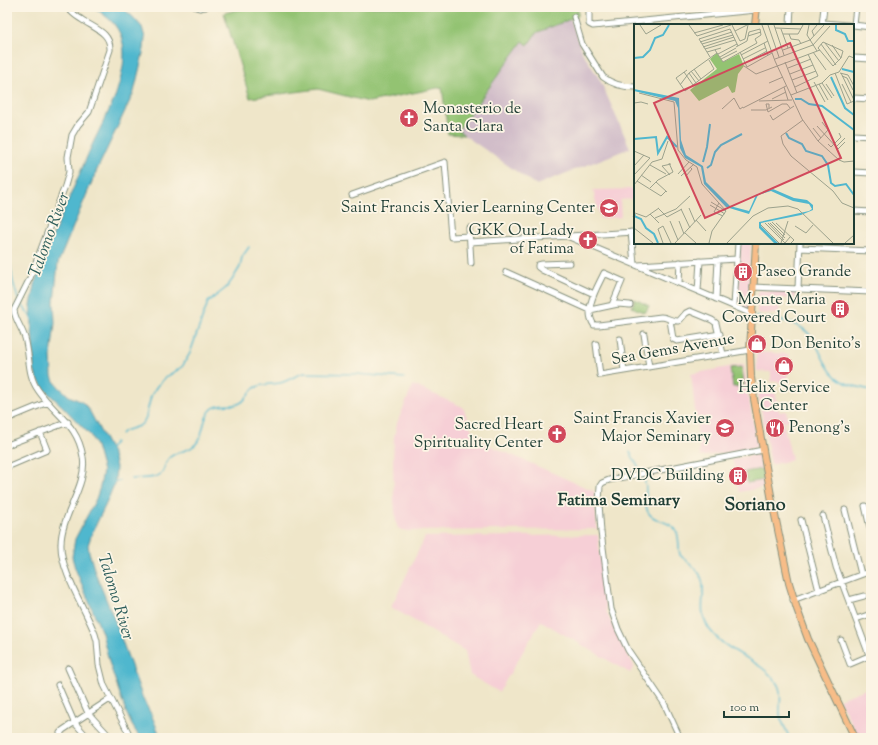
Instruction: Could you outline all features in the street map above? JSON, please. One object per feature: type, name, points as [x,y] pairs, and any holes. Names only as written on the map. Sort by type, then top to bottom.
[{"type":"main road","points":[[755,24],[757,9]]},
{"type":"main road","points":[[756,244],[750,350],[752,389],[793,600],[808,638],[855,738]]},
{"type":"street","points":[[66,7],[81,20],[105,35],[110,41],[110,50],[89,112],[72,135],[68,157],[68,178],[23,293],[16,304],[14,314],[27,346],[32,379],[37,389],[68,422],[75,433],[84,458],[84,468],[62,535],[61,553],[71,581],[95,634],[99,665],[104,685],[130,738]]},
{"type":"street","points":[[196,7],[206,7]]},
{"type":"street","points":[[589,7],[589,24],[591,26],[731,10],[757,9]]},
{"type":"street","points":[[790,24],[791,7]]},
{"type":"street","points":[[822,24],[824,7]]},
{"type":"street","points":[[852,24],[856,7]]},
{"type":"street","points":[[574,17],[582,44],[603,76],[619,85],[634,87]]},
{"type":"street","points":[[854,25],[871,27]]},
{"type":"street","points":[[854,58],[871,59]]},
{"type":"street","points":[[854,98],[871,99]]},
{"type":"street","points":[[854,135],[871,136]]},
{"type":"street","points":[[352,195],[445,162],[451,236],[470,236]]},
{"type":"street","points":[[854,172],[871,173]]},
{"type":"street","points":[[854,211],[871,212]]},
{"type":"street","points":[[469,228],[471,263]]},
{"type":"street","points":[[470,242],[633,232],[635,265]]},
{"type":"street","points":[[567,236],[752,314]]},
{"type":"street","points":[[734,306],[738,244]]},
{"type":"street","points":[[798,288],[800,246],[871,251]]},
{"type":"street","points":[[635,265],[737,259]]},
{"type":"street","points":[[716,298],[718,260]]},
{"type":"street","points":[[698,291],[700,261]]},
{"type":"street","points":[[679,283],[680,262]]},
{"type":"street","points":[[570,263],[542,264],[538,265],[538,267],[594,294]]},
{"type":"street","points":[[506,272],[590,310],[612,305],[630,305]]},
{"type":"street","points":[[612,305],[622,281],[604,273],[594,294],[590,310],[592,324],[596,326],[661,317],[679,321],[686,313],[690,311],[714,321],[720,334],[723,354]]},
{"type":"street","points":[[753,287],[871,292]]},
{"type":"street","points":[[670,320],[673,339],[677,341],[720,334]]},
{"type":"street","points":[[644,334],[649,367]]},
{"type":"street","points":[[620,339],[624,371]]},
{"type":"street","name":"Sea Gems Avenue","points":[[596,344],[600,375],[750,350]]},
{"type":"street","points":[[7,419],[48,402]]},
{"type":"street","points":[[7,445],[68,422]]},
{"type":"street","points":[[7,467],[47,450],[40,432]]},
{"type":"street","points":[[680,738],[664,703],[628,650],[611,609],[601,532],[599,503],[600,486],[602,483],[609,480],[763,450]]},
{"type":"street","points":[[865,506],[871,532]]},
{"type":"street","points":[[845,510],[861,574]]},
{"type":"street","points":[[823,516],[833,555],[848,600],[870,657],[850,664],[841,640]]},
{"type":"street","points":[[801,520],[818,591]]},
{"type":"street","points":[[793,600],[871,571]]},
{"type":"street","points":[[848,600],[864,596]]},
{"type":"street","points":[[856,619],[871,614]]},
{"type":"street","points":[[68,668],[88,713],[111,738]]},
{"type":"street","points":[[58,685],[74,722],[88,738]]},
{"type":"street","points":[[63,738],[60,735],[61,732],[110,699]]},
{"type":"shaded area","points":[[570,18],[582,52],[600,80],[630,148],[536,185],[458,131],[523,41],[528,45],[536,33]]},
{"type":"shaded area","name":"Saint Francis Xavier Learning Center","points":[[634,189],[634,199],[620,200],[621,217],[600,219],[593,190]]},
{"type":"shaded area","points":[[740,244],[751,244],[748,310],[736,305]]},
{"type":"shaded area","points":[[758,290],[795,292],[795,299],[780,298],[779,314],[757,313]]},
{"type":"shaded area","points":[[756,352],[789,354],[787,383],[771,381],[771,372],[757,371]]},
{"type":"shaded area","name":"Saint Francis Xavier Major Seminary","points":[[744,364],[748,395],[758,447],[700,457],[691,374]]},
{"type":"shaded area","points":[[413,385],[463,407],[475,439],[594,491],[597,529],[408,531],[398,528],[396,523],[394,501],[394,437],[397,423]]},
{"type":"shaded area","points":[[775,390],[779,412],[786,411],[789,420],[783,422],[792,460],[771,465],[758,392]]},
{"type":"shaded area","points":[[759,454],[765,487],[739,492],[732,459]]},
{"type":"shaded area","points":[[598,535],[606,611],[634,666],[630,673],[541,621],[499,692],[470,675],[465,651],[391,607],[425,537]]},
{"type":"shaded area","points":[[871,687],[871,738],[859,738],[839,699]]},
{"type":"green space","points":[[249,7],[578,7],[578,16],[536,33],[528,45],[523,41],[458,130],[464,135],[448,134],[442,87],[369,102],[318,89],[250,98],[224,13]]},
{"type":"green space","points":[[635,299],[649,306],[645,313],[632,307]]},
{"type":"green space","points":[[742,367],[744,386],[733,387],[730,368]]},
{"type":"green space","points":[[762,469],[764,480],[747,483],[745,472]]},
{"type":"water","points":[[94,7],[121,7],[131,15],[142,27],[145,38],[144,49],[134,92],[96,172],[58,263],[54,302],[55,323],[51,356],[52,376],[59,387],[69,396],[82,402],[88,408],[113,455],[116,467],[115,482],[92,533],[88,545],[89,552],[95,572],[115,621],[143,699],[161,738],[140,738],[132,725],[110,665],[102,633],[75,568],[72,557],[75,539],[96,499],[100,487],[103,471],[96,446],[91,436],[44,389],[34,370],[31,305],[36,280],[42,261],[92,145],[114,100],[124,59],[122,39],[118,29],[109,19]]},
{"type":"water","points":[[352,736],[369,736],[394,738],[342,738]]},
{"type":"waterway","points":[[7,242],[13,282],[18,299]]},
{"type":"waterway","points":[[121,434],[124,431],[139,426],[143,423],[151,396],[157,386],[166,377],[182,367],[190,353],[208,302],[226,288],[232,280],[240,267],[242,257],[249,247]]},
{"type":"waterway","points":[[20,302],[33,320]]},
{"type":"waterway","points":[[756,317],[783,320],[799,326],[812,338],[826,365],[834,375],[856,387],[871,390]]},
{"type":"waterway","points":[[131,479],[152,478],[160,475],[169,458],[176,453],[188,449],[196,444],[201,436],[207,416],[212,409],[218,406],[235,405],[241,403],[256,387],[266,384],[277,384],[304,373],[357,374],[404,378]]},
{"type":"waterway","points":[[109,450],[115,442]]},
{"type":"waterway","points":[[630,452],[641,472]]},
{"type":"waterway","points":[[642,476],[646,485],[646,504],[648,512],[654,518],[669,524],[676,530],[680,555],[694,567],[701,577],[703,583],[702,607],[708,627],[724,644],[763,668],[778,685],[781,696],[780,715],[789,738]]},
{"type":"waterway","points":[[114,482],[120,481]]},
{"type":"place","name":"Monasterio de Santa Clara","points":[[409,118]]},
{"type":"place","name":"Saint Francis Xavier Learning Center","points":[[609,208]]},
{"type":"place","name":"GKK Our Lady of Fatima","points":[[588,240]]},
{"type":"place","name":"Paseo Grande","points":[[743,272]]},
{"type":"place","name":"Monte Maria Covered Court","points":[[840,309]]},
{"type":"place","name":"Don Benito's","points":[[757,344]]},
{"type":"place","name":"Helix Service Center","points":[[784,366]]},
{"type":"place","name":"Saint Francis Xavier Major Seminary","points":[[725,428]]},
{"type":"place","name":"Penong's","points":[[775,428]]},
{"type":"place","name":"Sacred Heart Spirituality Center","points":[[557,434]]},
{"type":"place","name":"DVDC Building","points":[[738,476]]},
{"type":"district","name":"Fatima Seminary","points":[[619,501]]},
{"type":"district","name":"Soriano","points":[[755,506]]},
{"type":"water label","name":"Talomo River","points":[[50,235]]},
{"type":"water label","name":"Talomo River","points":[[115,597]]}]
